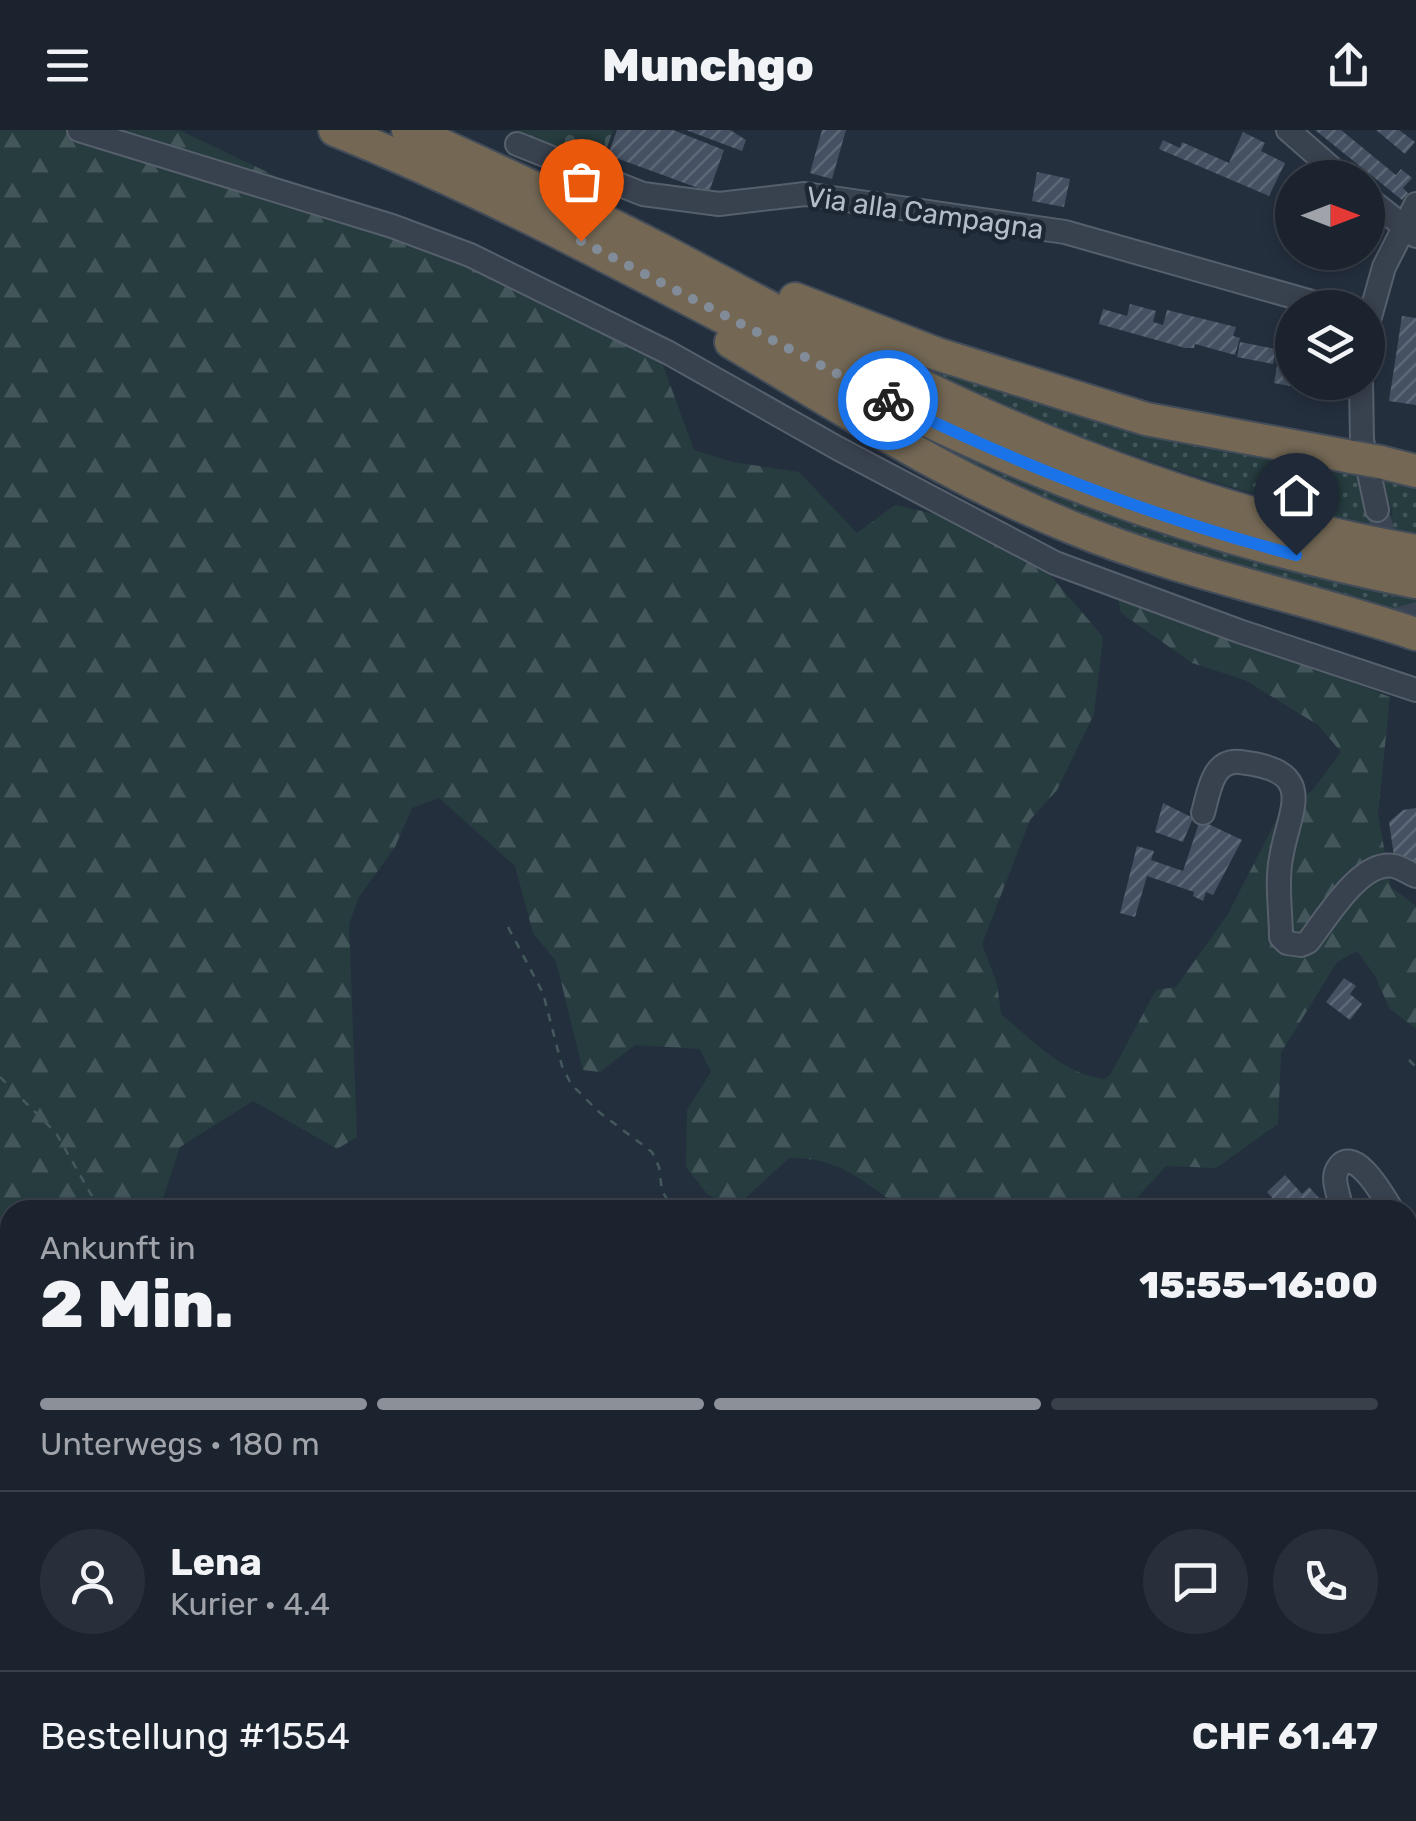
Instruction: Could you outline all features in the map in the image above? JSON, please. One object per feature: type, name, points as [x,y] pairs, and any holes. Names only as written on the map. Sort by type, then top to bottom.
[{"type":"highway","points":[[334,130],[486,150],[768,287],[937,354],[1146,419],[1416,471]]},
{"type":"highway","points":[[408,140],[585,212],[877,363],[1018,430],[1208,500],[1304,528],[1416,551]]},
{"type":"highway","points":[[408,140],[555,228],[876,394],[1007,456],[1124,503],[1211,532],[1416,582]]},
{"type":"highway","points":[[408,140],[470,203],[603,268],[863,422],[1031,510],[1167,563],[1416,634]]},
{"type":"street","points":[[79,130],[392,226],[470,255],[669,353],[839,450],[1055,563],[1416,690]]},
{"type":"street","points":[[1288,130],[1322,160]]},
{"type":"street","name":"Via alla Campagna","points":[[517,144],[643,194],[720,204],[805,194],[1066,232],[1275,291]]},
{"type":"street","points":[[1377,290],[1384,267],[1409,232],[1416,204]]},
{"type":"street","points":[[1385,212],[1409,232]]},
{"type":"street","points":[[1361,400],[1362,440],[1378,510]]},
{"type":"street","points":[[1203,812],[1215,772],[1232,762],[1284,776],[1294,792],[1296,808],[1280,859],[1281,937],[1287,944],[1308,942],[1367,872],[1389,866],[1416,876]]},
{"type":"street","points":[[1339,1200],[1335,1176],[1338,1168],[1353,1164],[1369,1175],[1385,1200]]},
{"type":"path","points":[[508,927],[542,993],[562,1066],[571,1084],[599,1112],[652,1152],[668,1200]]},
{"type":"path","points":[[1409,1060],[1416,1068]]},
{"type":"path","points":[[0,1078],[56,1133],[94,1200]]},
{"type":"green space","points":[[0,130],[179,130],[661,360],[694,450],[733,462],[799,472],[857,533],[895,505],[944,516],[1040,563],[1103,637],[1094,714],[1057,790],[1030,820],[982,944],[997,984],[1001,1014],[1049,1054],[1089,1076],[1104,1079],[1110,1075],[1156,990],[1176,987],[1228,914],[1283,807],[1312,791],[1341,752],[1318,725],[1245,680],[1192,663],[1121,613],[1118,600],[1126,596],[1390,697],[1378,814],[1391,887],[1416,906],[1416,1029],[1390,1009],[1374,974],[1357,951],[1337,962],[1281,1053],[1278,1124],[1216,1168],[1166,1166],[1135,1200],[890,1200],[846,1170],[820,1161],[789,1158],[744,1200],[720,1200],[708,1195],[686,1167],[687,1110],[711,1072],[700,1049],[635,1045],[600,1072],[583,1070],[556,961],[533,933],[515,866],[439,798],[412,808],[395,847],[359,897],[349,924],[357,1137],[337,1149],[253,1101],[180,1147],[162,1200],[0,1200]]},
{"type":"green space","points":[[519,130],[613,130],[603,159],[518,135]]},
{"type":"green space","points":[[900,357],[1357,469],[1370,511],[1393,516],[1382,474],[1416,481],[1416,537],[1152,462],[1024,414]]},
{"type":"green space","points":[[933,443],[1089,508],[1186,542],[1416,599],[1416,612],[1401,609],[1403,617],[1393,617],[1061,511]]},
{"type":"building","points":[[617,130],[673,130],[724,150],[709,192],[608,155]]},
{"type":"building","points":[[686,130],[730,130],[746,140],[742,151]]},
{"type":"building","points":[[822,130],[846,130],[832,179],[810,173]]},
{"type":"building","points":[[1315,130],[1341,130],[1378,160],[1352,160]]},
{"type":"building","points":[[1376,130],[1399,130],[1415,142],[1405,154]]},
{"type":"building","points":[[1243,132],[1265,143],[1261,151],[1279,160],[1275,160],[1275,184],[1269,196],[1159,149],[1163,140],[1180,148],[1182,142],[1229,163]]},
{"type":"building","points":[[1385,166],[1396,175],[1401,169],[1412,178],[1403,188],[1408,193],[1402,200],[1385,186]]},
{"type":"building","points":[[1037,172],[1070,179],[1064,207],[1032,201]]},
{"type":"building","points":[[1130,304],[1156,311],[1153,322],[1163,325],[1167,310],[1236,327],[1233,336],[1240,338],[1235,355],[1195,344],[1194,348],[1185,348],[1099,324],[1103,309],[1127,316]]},
{"type":"building","points":[[1402,316],[1416,318],[1416,405],[1389,401]]},
{"type":"building","points":[[1240,342],[1275,349],[1273,364],[1237,357]]},
{"type":"building","points":[[1163,803],[1193,818],[1183,842],[1155,832]]},
{"type":"building","points":[[1416,808],[1416,869],[1394,856],[1389,822],[1403,810]]},
{"type":"building","points":[[1200,820],[1242,840],[1213,895],[1206,892],[1203,901],[1193,896],[1194,892],[1147,876],[1135,917],[1120,913],[1137,846],[1154,851],[1151,860],[1183,871]]},
{"type":"building","points":[[1344,978],[1356,986],[1350,994],[1362,1004],[1350,1020],[1326,1002]]},
{"type":"building","points":[[1285,1175],[1302,1194],[1309,1187],[1321,1200],[1274,1200],[1267,1192]]},
{"type":"tunnel","points":[[1377,510],[1416,640]]},
{"type":"way so far","points":[[581,241],[888,400]]},
{"type":"route","points":[[888,400],[1087,489],[1211,532],[1296,555]]}]
